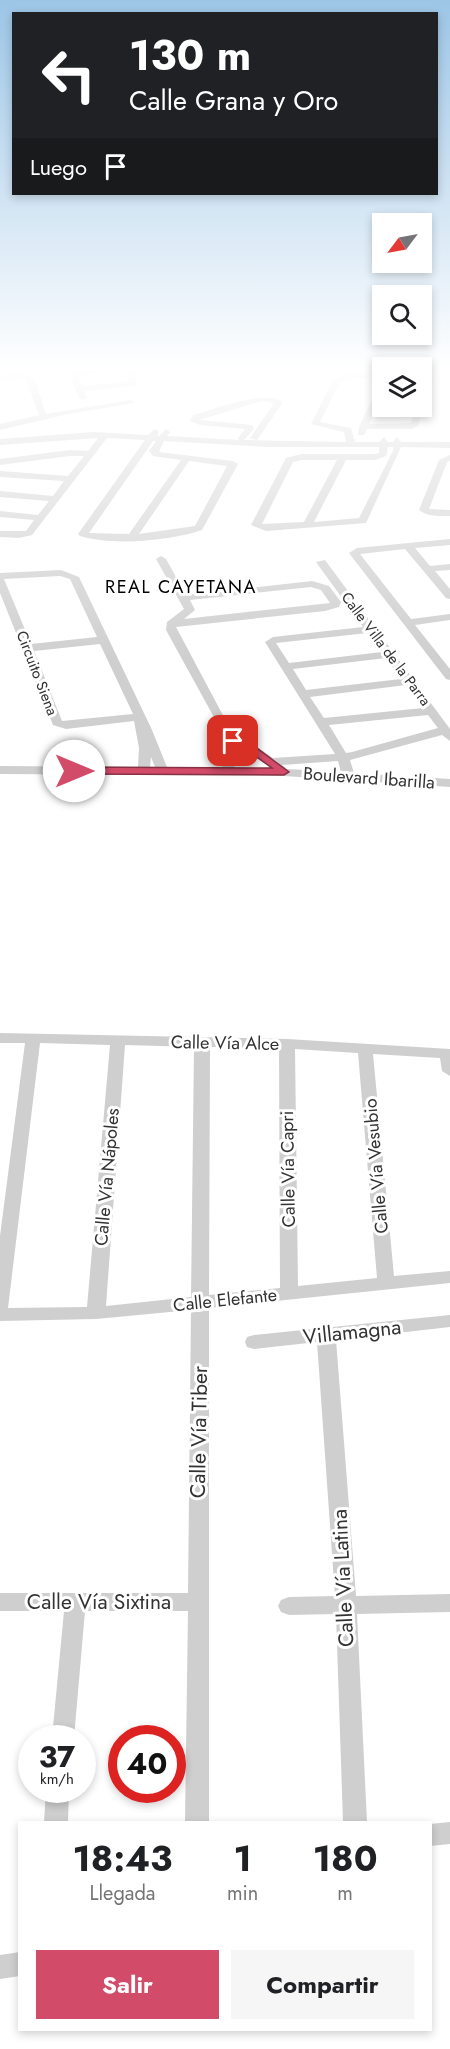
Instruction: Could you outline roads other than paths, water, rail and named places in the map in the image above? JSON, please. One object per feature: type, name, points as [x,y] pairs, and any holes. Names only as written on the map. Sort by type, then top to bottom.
[{"type":"street","points":[[0,534],[27,534],[80,467]]},
{"type":"street","points":[[135,467],[83,534],[89,537],[191,532],[199,528],[234,467]]},
{"type":"street","points":[[133,536],[181,467]]},
{"type":"street","points":[[284,467],[255,524],[260,527],[363,521],[389,467]]},
{"type":"street","points":[[307,526],[338,467]]},
{"type":"street","points":[[440,467],[424,510],[431,513],[450,513]]},
{"type":"street","points":[[0,474],[71,479]]},
{"type":"street","points":[[0,494],[56,499]]},
{"type":"street","points":[[0,514],[41,518]]},
{"type":"street","points":[[450,542],[357,551],[354,554],[450,677]]},
{"type":"street","points":[[407,545],[450,597]]},
{"type":"street","points":[[161,559],[190,610],[200,621]]},
{"type":"street","name":"Calle Villa de la Parra","points":[[321,562],[447,734]]},
{"type":"street","points":[[427,569],[450,567]]},
{"type":"street","name":"Circuito Siena","points":[[139,717],[66,725],[57,723],[0,578],[61,573],[72,575],[139,717],[161,766]]},
{"type":"street","points":[[171,624],[325,608],[336,602],[325,588],[312,584],[183,598]]},
{"type":"street","points":[[171,624],[190,610]]},
{"type":"street","points":[[408,622],[450,617]]},
{"type":"street","points":[[171,624],[176,640],[229,738],[246,745],[278,767],[343,758],[447,734]]},
{"type":"street","points":[[349,777],[343,758],[270,641],[370,629]]},
{"type":"street","points":[[29,648],[102,640]]},
{"type":"street","points":[[286,667],[390,654]]},
{"type":"street","points":[[304,694],[410,681]]},
{"type":"street","points":[[322,722],[432,711]]},
{"type":"street","name":"Circuito Siena","points":[[139,717],[145,748],[144,766]]},
{"type":"street","points":[[228,767],[233,741]]},
{"type":"street","name":"Boulevard Ibarilla","points":[[0,770],[51,771],[144,766],[278,767],[349,777],[450,783]]},
{"type":"street","name":"Calle Vía Alce","points":[[0,1038],[287,1044],[448,1054]]},
{"type":"street","points":[[0,1306],[33,1039]]},
{"type":"street","name":"Calle Vía Nápoles","points":[[96,1312],[118,1042]]},
{"type":"street","name":"Calle Vía Tiber","points":[[196,1821],[202,1042]]},
{"type":"street","name":"Calle Vía Capri","points":[[287,1044],[289,1294]]},
{"type":"street","name":"Calle Vía Vesubio","points":[[365,1048],[386,1283]]},
{"type":"street","points":[[448,1054],[450,1071]]},
{"type":"street","name":"Calle Elefante","points":[[0,1315],[96,1312],[450,1277]]},
{"type":"street","name":"Villamagna","points":[[254,1342],[450,1321]]},
{"type":"street","name":"Calle Vía Latina","points":[[326,1335],[346,1605],[355,1821]]},
{"type":"street","name":"Calle Vía Sixtina","points":[[0,1602],[198,1602]]},
{"type":"street","points":[[64,1725],[75,1602]]},
{"type":"street","points":[[289,1606],[450,1603]]},
{"type":"street","points":[[56,1821],[57,1803]]},
{"type":"street","points":[[432,1835],[450,1833]]},
{"type":"street","points":[[0,1967],[18,1965]]},
{"type":"district","name":"REAL CAYETANA","points":[[181,587]]}]
